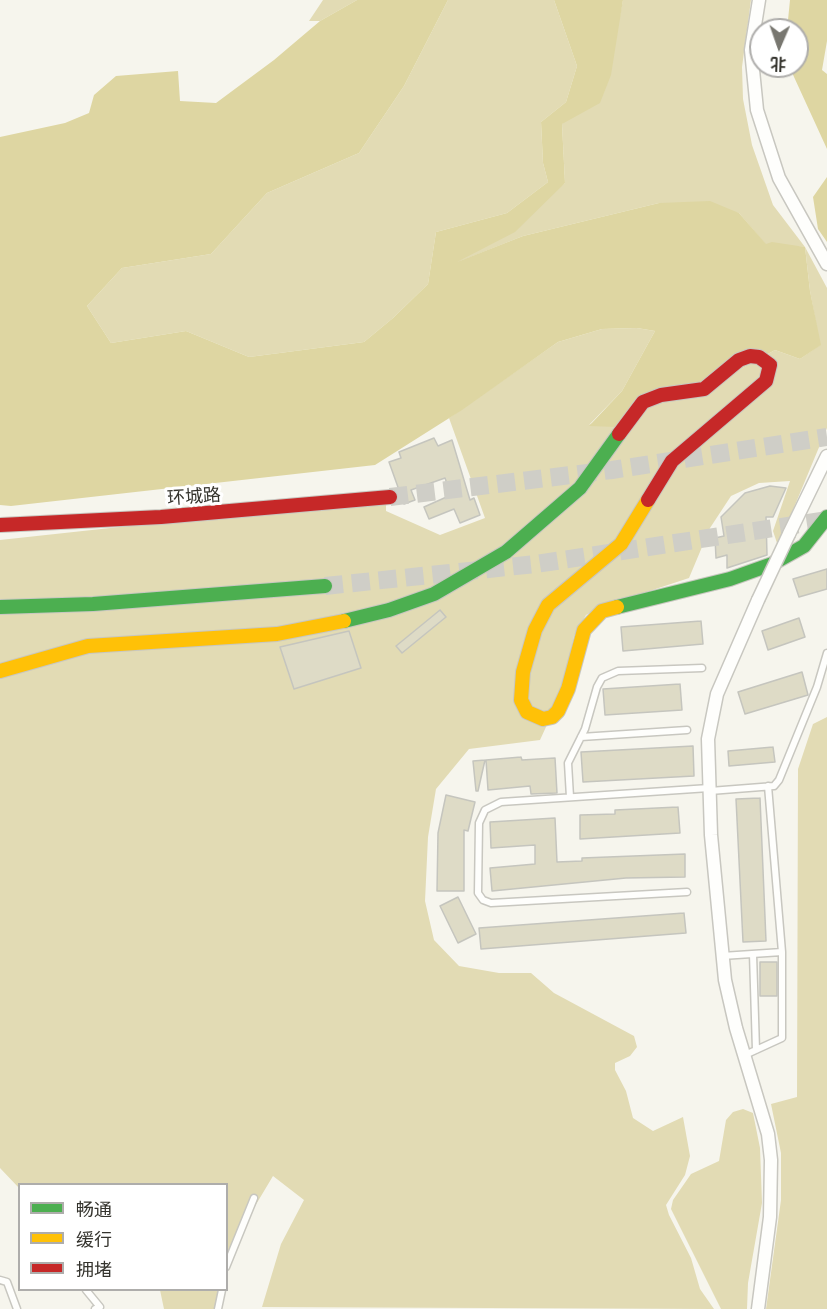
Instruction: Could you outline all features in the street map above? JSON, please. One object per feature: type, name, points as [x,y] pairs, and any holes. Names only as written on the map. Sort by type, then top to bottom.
[{"type":"street","points":[[759,0],[751,50],[757,110],[779,178],[827,264]]},
{"type":"street","points":[[0,670],[88,646],[305,630],[389,610],[434,594],[506,552],[579,488],[643,402],[661,394],[704,389],[746,356],[759,357],[770,365],[770,373],[766,381],[672,461],[621,544],[548,605],[535,630],[523,672],[521,700],[527,711],[543,719],[552,717],[558,711],[568,689],[584,630],[589,622],[603,611],[730,579],[772,564],[804,546],[827,517]]},
{"type":"street","points":[[758,1309],[772,1191],[771,1160],[768,1134],[750,1052],[729,1000],[721,956],[709,789],[708,739],[712,712],[721,682],[789,534],[823,477],[827,456]]},
{"type":"street","name":"环城路","points":[[0,525],[161,517],[390,497]]},
{"type":"street","points":[[0,607],[127,601],[325,586]]},
{"type":"lane","points":[[687,892],[491,903],[480,897],[477,886],[479,823],[485,810],[501,802],[774,786],[785,770],[827,653]]},
{"type":"lane","points":[[570,797],[568,763],[590,716],[598,683],[606,675],[618,671],[702,668]]},
{"type":"lane","points":[[581,737],[687,730]]},
{"type":"lane","points":[[753,954],[750,1052],[782,1038],[782,952],[768,786]]},
{"type":"lane","points":[[721,956],[782,952]]},
{"type":"lane","points":[[228,1262],[254,1198]]},
{"type":"lane","points":[[0,1280],[7,1282],[17,1309]]},
{"type":"lane","points":[[87,1291],[100,1307],[95,1309]]},
{"type":"lane","points":[[218,1309],[222,1291]]},
{"type":"shaded area","points":[[323,0],[357,0],[320,21],[309,21]]},
{"type":"shaded area","points":[[357,0],[448,0],[404,86],[359,153],[267,193],[211,254],[122,268],[87,306],[111,343],[186,331],[249,357],[364,342],[428,284],[436,232],[507,213],[548,182],[543,163],[541,122],[566,102],[577,66],[554,0],[623,0],[611,75],[600,103],[562,124],[565,183],[515,232],[457,262],[523,236],[659,203],[710,201],[739,213],[766,244],[772,242],[805,247],[810,291],[821,345],[800,359],[775,350],[721,380],[645,394],[616,427],[589,426],[622,391],[655,331],[637,328],[602,329],[558,342],[462,410],[375,465],[11,506],[0,505],[0,137],[65,123],[89,113],[94,95],[116,76],[178,71],[180,101],[216,103],[274,60],[320,21]]},
{"type":"shaded area","points":[[448,0],[554,0],[577,66],[566,102],[541,122],[543,163],[548,182],[507,213],[436,232],[428,284],[364,342],[249,357],[186,331],[111,343],[87,306],[122,268],[211,254],[267,193],[359,153],[404,86]]},
{"type":"shaded area","points":[[623,0],[751,0],[742,67],[743,99],[752,145],[773,205],[805,247],[766,245],[739,213],[659,203],[523,236],[448,266],[565,183],[562,124],[618,25]]},
{"type":"shaded area","points":[[790,0],[827,0],[827,41],[822,70],[827,74],[827,149],[794,78],[809,78],[809,18],[788,18]]},
{"type":"shaded area","points":[[827,177],[827,242],[818,229],[813,197]]},
{"type":"shaded area","points":[[805,247],[827,288],[827,428],[778,546],[773,531],[790,481],[759,483],[731,496],[710,528],[689,578],[598,608],[586,615],[574,636],[562,692],[540,740],[469,749],[436,789],[428,837],[425,901],[434,940],[459,966],[499,973],[531,973],[554,993],[634,1036],[637,1047],[630,1056],[615,1063],[615,1070],[626,1091],[633,1118],[653,1131],[683,1117],[690,1156],[685,1175],[666,1205],[691,1258],[700,1289],[714,1309],[262,1307],[281,1244],[304,1200],[273,1176],[228,1251],[228,1183],[18,1183],[18,1187],[0,1168],[0,540],[386,498],[386,511],[440,535],[485,518],[449,418],[558,342],[602,329],[637,328],[655,331],[622,391],[589,425],[645,394],[721,380],[775,350],[800,359],[820,345]]},
{"type":"shaded area","points":[[827,717],[827,1309],[766,1309],[781,1200],[781,1153],[771,1104],[797,1097],[798,769],[813,724]]},
{"type":"shaded area","points":[[743,1109],[753,1113],[760,1148],[762,1203],[748,1283],[747,1309],[721,1309],[671,1209],[673,1200],[691,1174],[719,1161],[726,1120],[733,1112]]},
{"type":"shaded area","points":[[160,1291],[218,1291],[215,1309],[164,1309]]},
{"type":"building","points":[[434,438],[438,446],[452,440],[470,500],[474,498],[480,515],[460,523],[454,509],[429,519],[424,507],[451,495],[445,478],[411,490],[415,500],[404,504],[389,462],[401,458],[399,452]]},
{"type":"building","points":[[770,486],[786,488],[773,517],[766,517],[767,555],[727,568],[727,555],[716,558],[715,538],[724,536],[721,517],[745,493]]},
{"type":"building","points":[[827,569],[827,589],[799,597],[793,579]]},
{"type":"building","points":[[440,610],[446,617],[402,653],[396,646]]},
{"type":"building","points":[[799,618],[805,637],[768,650],[762,631]]},
{"type":"building","points":[[701,621],[703,644],[623,651],[621,627]]},
{"type":"building","points":[[349,631],[361,668],[294,689],[280,647]]},
{"type":"building","points":[[802,672],[808,695],[745,714],[738,692]]},
{"type":"building","points":[[680,684],[682,710],[605,715],[603,689]]},
{"type":"building","points":[[693,746],[694,776],[583,782],[581,752]]},
{"type":"building","points":[[773,747],[775,762],[729,766],[728,751]]},
{"type":"building","points":[[521,757],[522,760],[555,758],[557,793],[531,794],[530,786],[488,790],[486,760]]},
{"type":"building","points":[[485,760],[478,791],[476,791],[473,761]]},
{"type":"building","points":[[446,795],[475,802],[468,831],[464,830],[464,891],[437,891],[438,833]]},
{"type":"building","points":[[760,798],[766,941],[743,942],[736,799]]},
{"type":"building","points":[[678,807],[680,833],[580,839],[580,815],[615,814],[615,810]]},
{"type":"building","points":[[555,818],[557,862],[582,861],[582,858],[685,854],[685,877],[626,878],[492,891],[490,868],[535,864],[535,845],[491,848],[490,822]]},
{"type":"building","points":[[458,897],[476,934],[458,943],[440,906]]},
{"type":"building","points":[[684,913],[686,933],[481,949],[479,928]]},
{"type":"building","points":[[760,962],[777,962],[777,996],[760,996]]},
{"type":"tunnel","points":[[390,497],[612,470],[827,437]]},
{"type":"tunnel","points":[[325,586],[536,564],[827,520]]},
{"type":"traffic: fast","points":[[344,621],[389,610],[434,594],[506,552],[580,488],[619,434]]},
{"type":"traffic: fast","points":[[617,607],[730,579],[772,564],[804,546],[827,517]]},
{"type":"traffic: fast","points":[[0,607],[93,604],[325,586]]},
{"type":"traffic: slow","points":[[617,607],[602,611],[584,630],[568,689],[558,711],[552,717],[543,719],[527,712],[521,700],[523,672],[535,630],[548,605],[621,544],[648,500]]},
{"type":"traffic: slow","points":[[0,671],[88,646],[277,634],[344,621]]},
{"type":"traffic: jam","points":[[619,434],[643,402],[661,395],[704,389],[739,360],[750,356],[759,357],[770,365],[766,381],[672,461],[648,500]]},
{"type":"traffic: jam","points":[[0,525],[161,517],[390,497]]}]
